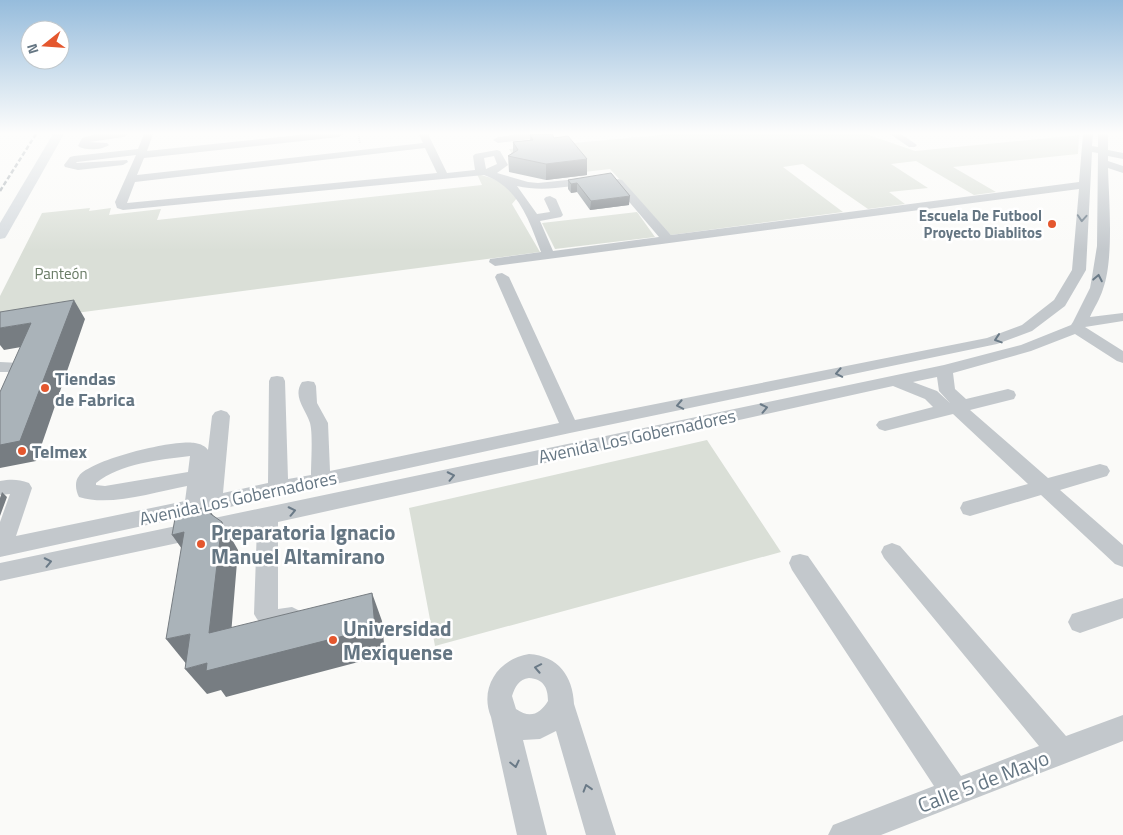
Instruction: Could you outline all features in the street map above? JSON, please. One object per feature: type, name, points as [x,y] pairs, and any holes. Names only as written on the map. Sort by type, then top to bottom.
[{"type":"main road","points":[[0,235],[36,173]]},
{"type":"street","points":[[134,173],[121,206],[129,208],[466,173]]},
{"type":"street","points":[[132,179],[185,173]]},
{"type":"street","points":[[492,173],[517,190],[549,255]]},
{"type":"street","points":[[493,173],[518,183],[532,186],[602,177]]},
{"type":"street","name":"Avenida Los Gobernadores","points":[[0,548],[570,427],[992,341],[1032,326],[1060,303],[1078,270],[1084,185],[1088,173]]},
{"type":"street","name":"Avenida Los Gobernadores","points":[[0,572],[944,370],[1026,348],[1078,326],[1096,288],[1102,246],[1097,173]]},
{"type":"street","points":[[618,182],[668,239]]},
{"type":"street","points":[[570,427],[498,270],[549,255],[1084,185]]},
{"type":"street","points":[[532,218],[557,214],[550,199]]},
{"type":"street","points":[[1078,326],[1123,317]]},
{"type":"street","points":[[1078,326],[1123,358]]},
{"type":"street","points":[[0,367],[14,367],[17,371],[8,395],[0,403]]},
{"type":"street","points":[[944,370],[948,384],[949,402]]},
{"type":"street","points":[[894,380],[949,402],[1123,558]]},
{"type":"street","points":[[277,382],[278,490]]},
{"type":"street","points":[[308,386],[308,402],[319,423],[321,480]]},
{"type":"street","points":[[885,424],[949,402],[1008,395]]},
{"type":"street","points":[[717,397],[730,415]]},
{"type":"street","points":[[203,505],[221,416]]},
{"type":"street","points":[[198,477],[105,494],[86,492],[86,480],[94,472],[112,464],[194,449],[200,452],[198,477],[203,505]]},
{"type":"street","points":[[970,508],[1100,472]]},
{"type":"street","points":[[0,488],[13,486],[22,488],[0,548]]},
{"type":"street","points":[[268,516],[266,614],[275,621],[310,614]]},
{"type":"street","points":[[892,552],[1061,751]]},
{"type":"street","points":[[800,563],[955,792]]},
{"type":"street","points":[[1080,622],[1123,608]]},
{"type":"street","points":[[532,835],[499,702],[501,686],[507,677],[515,670],[525,666],[540,668],[554,676],[559,684],[561,704],[601,835]]},
{"type":"street","points":[[504,716],[521,728],[541,727],[557,713],[561,704]]},
{"type":"street","name":"Calle 5 de Mayo","points":[[843,835],[1123,728]]},
{"type":"green space","points":[[614,173],[791,173],[843,212],[671,235]]},
{"type":"green space","points":[[816,173],[905,173],[928,188],[889,192],[905,204],[868,209]]},
{"type":"green space","points":[[936,173],[963,173],[996,192],[974,195]]},
{"type":"green space","name":"Panteón","points":[[477,174],[500,182],[514,193],[517,198],[512,204],[540,252],[0,323],[0,296],[42,213],[90,208],[89,211],[111,208],[109,215],[161,209],[157,220],[482,185]]},
{"type":"green space","points":[[637,212],[655,237],[555,249],[542,223]]},
{"type":"green space","points":[[707,440],[781,552],[435,646],[409,508]]},
{"type":"building","points":[[611,173],[630,196],[591,201],[577,183],[571,184],[568,180]]},
{"type":"building","points":[[74,300],[20,441],[0,445],[0,392],[31,323],[0,328],[0,312]]},
{"type":"building","points":[[208,507],[208,512],[222,522],[209,633],[372,593],[375,628],[206,671],[207,663],[185,669],[190,634],[166,639],[184,532],[172,535],[176,513]]},
{"type":"railway","points":[[0,191],[11,173]]},
{"type":"place","name":"Escuela De Futbool Proyecto Diablitos","points":[[1052,224]]},
{"type":"place","name":"Tiendas de Fabrica","points":[[45,388]]},
{"type":"place","name":"Telmex","points":[[22,451]]},
{"type":"place","name":"Preparatoria Ignacio Manuel Altamirano","points":[[201,544]]},
{"type":"place","name":"Universidad Mexiquense","points":[[333,640]]}]
